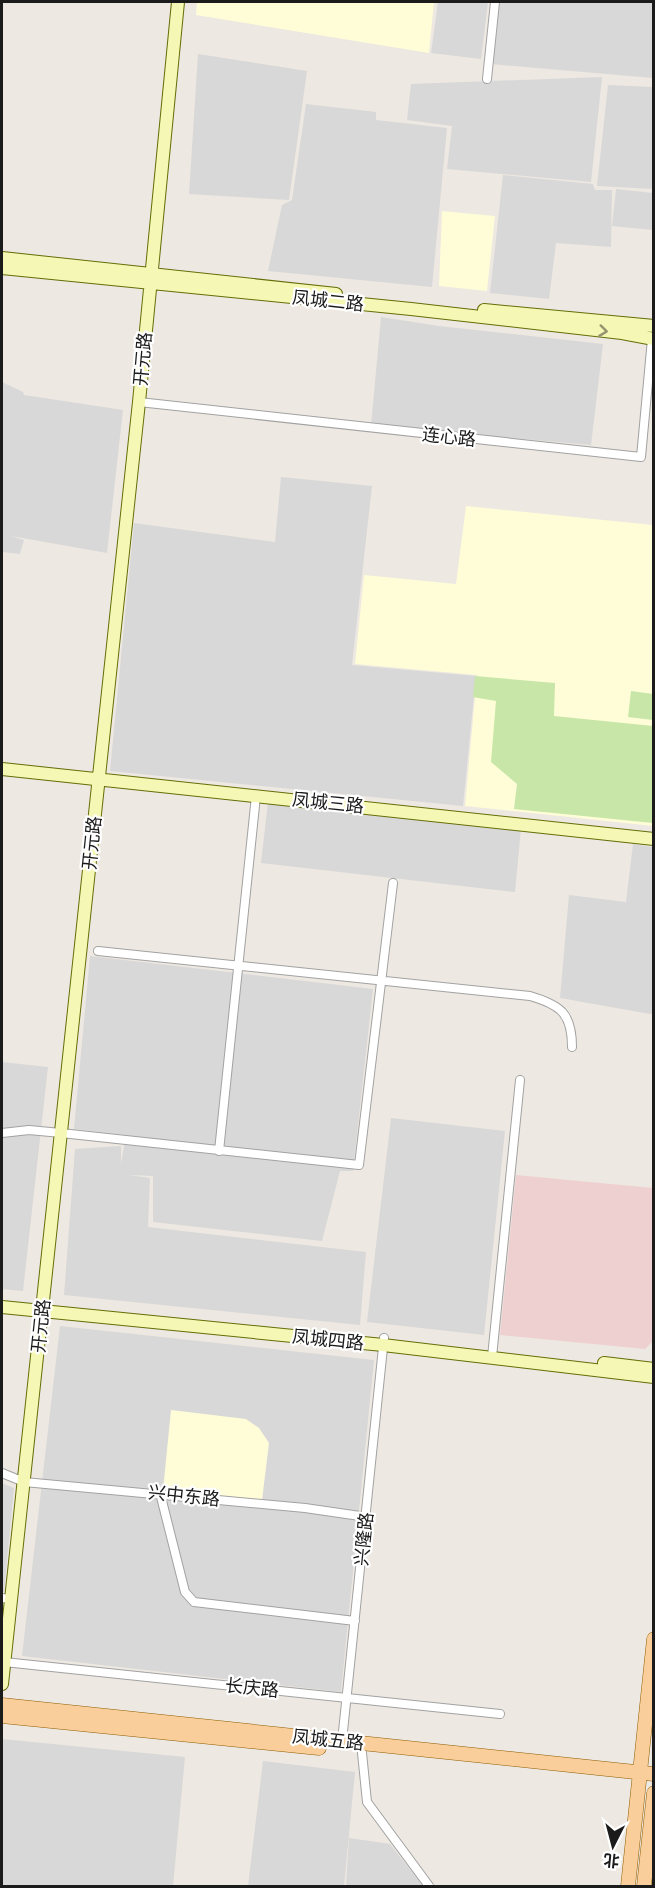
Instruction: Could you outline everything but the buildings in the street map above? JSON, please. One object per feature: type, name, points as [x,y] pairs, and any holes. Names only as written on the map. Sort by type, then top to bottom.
[{"type":"main road","points":[[628,1887],[644,1776],[654,1639]]},
{"type":"main road","name":"凤城五路","points":[[2,1705],[644,1776],[654,1783]]},
{"type":"main road","name":"凤城五路","points":[[2,1716],[362,1753],[644,1776]]},
{"type":"main road","points":[[644,1887],[654,1793]]},
{"type":"street","name":"开元路","points":[[2,1684],[6,1599],[24,1482],[43,1308],[139,402],[178,2]]},
{"type":"street","points":[[487,79],[495,2]]},
{"type":"street","name":"凤城二路","points":[[2,258],[151,279],[622,333],[653,339]]},
{"type":"street","name":"凤城二路","points":[[2,268],[151,279],[654,326]]},
{"type":"street","name":"连心路","points":[[139,402],[641,457],[653,339]]},
{"type":"street","name":"凤城三路","points":[[2,769],[654,839]]},
{"type":"street","points":[[219,1151],[256,795]]},
{"type":"street","points":[[2,1133],[29,1130],[359,1165],[393,883]]},
{"type":"street","points":[[98,951],[530,996],[551,1002],[566,1015],[572,1034],[572,1047]]},
{"type":"street","points":[[492,1353],[520,1080]]},
{"type":"street","name":"凤城四路","points":[[2,1300],[43,1308]]},
{"type":"street","name":"凤城四路","points":[[2,1307],[43,1308],[654,1368]]},
{"type":"street","name":"兴隆路","points":[[342,1741],[367,1517],[383,1341]]},
{"type":"street","name":"凤城四路","points":[[492,1353],[654,1377]]},
{"type":"street","name":"兴中东路","points":[[2,1473],[24,1482],[160,1493],[367,1517]]},
{"type":"street","points":[[160,1493],[185,1592],[194,1602],[355,1621]]},
{"type":"street","name":"长庆路","points":[[4,1662],[500,1714]]},
{"type":"street","points":[[362,1753],[367,1802],[429,1887]]},
{"type":"shaded area","points":[[197,2],[434,2],[429,53],[196,15]]},
{"type":"shaded area","points":[[438,2],[488,2],[481,59],[431,53]]},
{"type":"shaded area","points":[[497,2],[653,2],[653,78],[491,64]]},
{"type":"shaded area","points":[[198,54],[307,71],[289,200],[189,194]]},
{"type":"shaded area","points":[[602,77],[591,182],[447,169],[452,126],[407,120],[411,84]]},
{"type":"shaded area","points":[[608,85],[653,87],[653,189],[597,186]]},
{"type":"shaded area","points":[[306,104],[376,112],[376,120],[447,128],[432,287],[268,271],[282,205],[292,200]]},
{"type":"shaded area","points":[[503,175],[593,184],[595,190],[612,190],[611,247],[556,243],[549,299],[490,293]]},
{"type":"shaded area","points":[[616,189],[653,193],[653,230],[612,226]]},
{"type":"shaded area","points":[[442,211],[495,216],[487,291],[439,286]]},
{"type":"shaded area","points":[[381,317],[439,326],[603,344],[591,445],[371,426]]},
{"type":"shaded area","points":[[2,382],[23,392],[24,395],[123,410],[107,553],[11,536],[24,540],[20,554],[2,552]]},
{"type":"shaded area","points":[[281,477],[372,486],[352,665],[476,676],[463,806],[110,771],[134,523],[275,542]]},
{"type":"shaded area","points":[[466,506],[653,525],[653,826],[465,806],[477,675],[355,664],[364,575],[456,584]]},
{"type":"shaded area","points":[[268,802],[521,828],[515,892],[261,863]]},
{"type":"shaded area","points":[[633,844],[653,847],[653,1013],[650,1014],[560,998],[569,895],[626,902]]},
{"type":"shaded area","points":[[90,956],[373,989],[353,1171],[340,1171],[322,1241],[153,1222],[153,1176],[129,1175],[150,1178],[148,1227],[366,1252],[360,1325],[64,1295],[75,1149],[121,1146],[121,1164],[126,1135],[74,1129]]},
{"type":"shaded area","points":[[2,1062],[48,1067],[23,1291],[2,1289]]},
{"type":"shaded area","points":[[391,1118],[505,1131],[484,1335],[367,1322]]},
{"type":"shaded area","points":[[516,1175],[653,1188],[653,1341],[645,1349],[500,1335]]},
{"type":"shaded area","points":[[60,1326],[374,1360],[341,1692],[22,1656]]},
{"type":"shaded area","points":[[171,1410],[246,1419],[259,1428],[269,1443],[262,1500],[163,1490]]},
{"type":"shaded area","points":[[2,1483],[14,1488],[4,1592],[2,1592]]},
{"type":"shaded area","points":[[2,1739],[185,1757],[173,1886],[2,1886]]},
{"type":"shaded area","points":[[263,1761],[355,1772],[344,1886],[248,1886]]},
{"type":"shaded area","points":[[349,1838],[390,1844],[423,1886],[346,1886]]},
{"type":"green space","points":[[475,676],[555,683],[554,716],[653,726],[653,823],[514,809],[517,784],[491,762],[496,701],[473,697]]},
{"type":"green space","points":[[631,691],[653,694],[653,720],[628,717]]}]
